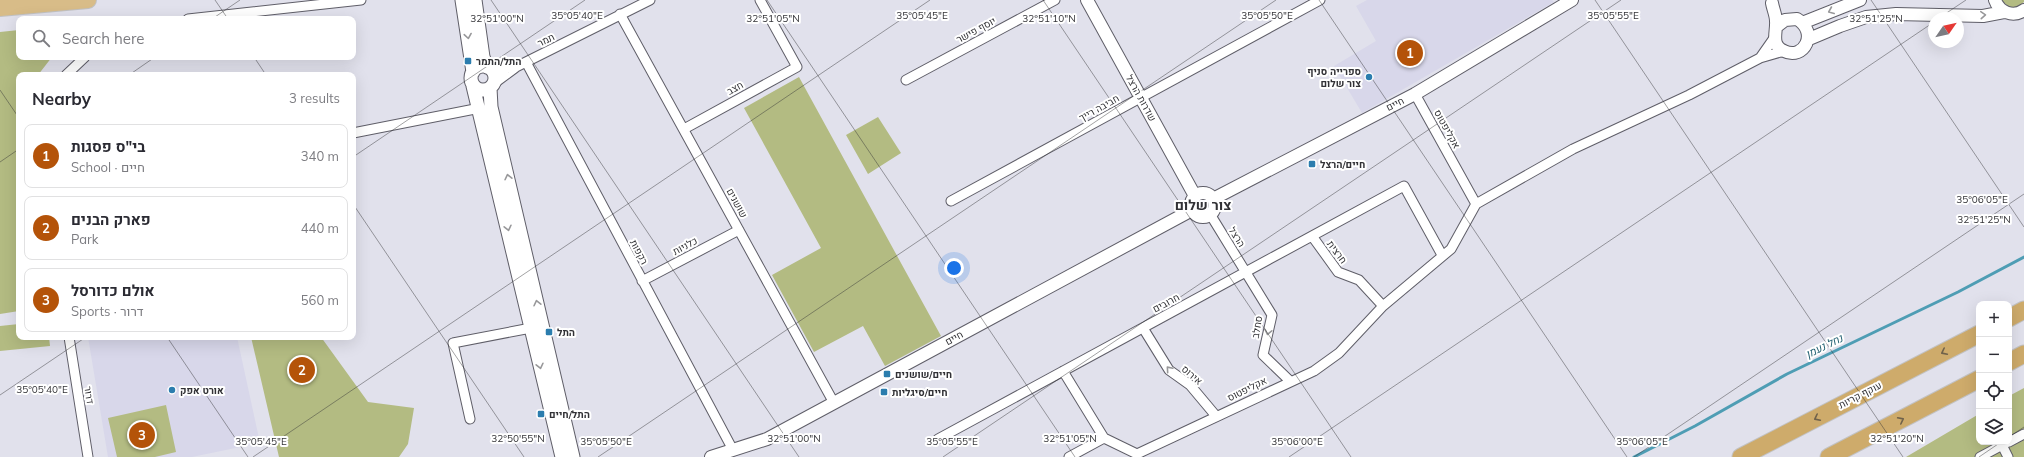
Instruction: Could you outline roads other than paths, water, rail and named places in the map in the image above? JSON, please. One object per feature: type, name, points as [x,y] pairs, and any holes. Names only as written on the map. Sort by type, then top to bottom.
[{"type":"highway","points":[[0,8],[88,0]]},
{"type":"highway","points":[[2012,316],[2024,310]]},
{"type":"highway","name":"עוקף קריות","points":[[1742,457],[1976,336]]},
{"type":"highway","points":[[2012,360],[2024,354]]},
{"type":"highway","points":[[2012,368],[2024,362]]},
{"type":"highway","points":[[1829,457],[1976,381]]},
{"type":"main road","points":[[475,0],[483,57],[494,77],[491,86],[492,107],[573,457]]},
{"type":"main road","points":[[461,2],[473,72],[471,79],[480,108],[562,457]]},
{"type":"main road","points":[[473,72],[479,67],[489,69]]},
{"type":"main road","points":[[473,86],[479,90],[491,86]]},
{"type":"street","points":[[215,16],[361,0]]},
{"type":"street","name":"תמר","points":[[491,86],[516,67],[650,0]]},
{"type":"street","name":"חצב","points":[[684,129],[797,67],[760,0]]},
{"type":"street","name":"יוסף פישר","points":[[906,80],[1055,0]]},
{"type":"street","name":"שדרות הרצל","points":[[1087,0],[1195,196]]},
{"type":"street","name":"חביבה רייך","points":[[951,201],[1320,0]]},
{"type":"street","name":"חיים","points":[[1213,199],[1415,94],[1572,0]]},
{"type":"street","points":[[1760,58],[1780,23],[1797,21],[1860,0]]},
{"type":"street","points":[[1995,0],[1999,8],[2004,12]]},
{"type":"street","points":[[1771,1],[1806,27],[1809,39]]},
{"type":"street","points":[[1771,1],[1775,33],[1779,48],[1784,52]]},
{"type":"street","points":[[1476,204],[1573,149],[1689,95],[1760,58],[1784,52],[1797,52],[1803,49],[1809,39],[1840,26],[1866,17],[1909,14],[1983,16],[2004,12],[2016,14],[2024,10]]},
{"type":"street","name":"שושנים","points":[[620,14],[834,403]]},
{"type":"street","points":[[69,72],[82,60]]},
{"type":"street","name":"רקפות","points":[[526,62],[733,450]]},
{"type":"street","name":"תמר","points":[[489,69],[516,67]]},
{"type":"street","name":"אקליפטוס","points":[[1104,438],[1137,454],[1314,370],[1339,353],[1383,306],[1451,248],[1458,239],[1469,213],[1476,204],[1415,94]]},
{"type":"street","points":[[356,132],[480,108]]},
{"type":"street","name":"חרובים","points":[[938,439],[1404,186],[1442,255]]},
{"type":"street","points":[[1199,193],[1207,193],[1213,199],[1215,208],[1210,214],[1202,217],[1194,213],[1192,210],[1191,203],[1195,196],[1199,193]]},
{"type":"street","name":"חיים","points":[[711,457],[767,439],[1192,210]]},
{"type":"street","name":"הרצל","points":[[1210,214],[1246,272]]},
{"type":"street","name":"כלניות","points":[[642,281],[739,230]]},
{"type":"street","name":"חרצית","points":[[1312,236],[1338,272],[1359,280],[1383,306]]},
{"type":"street","name":"סחלב","points":[[1246,272],[1272,315],[1263,355],[1290,381]]},
{"type":"street","points":[[470,419],[453,343],[531,328],[541,333],[546,342]]},
{"type":"street","name":"אירוס","points":[[1143,328],[1169,370],[1190,385],[1216,416]]},
{"type":"street","name":"דרור","points":[[69,340],[88,457]]},
{"type":"street","points":[[1063,371],[1104,438],[1069,457]]},
{"type":"street","points":[[2012,440],[2024,434]]},
{"type":"street","points":[[1980,457],[2002,445]]},
{"type":"street","points":[[2006,445],[2008,457]]},
{"type":"waterway","name":"נחל נעמן","points":[[1634,457],[1695,426],[1787,374],[1958,292],[2024,257]]},
{"type":"place","name":"בי\"ס פסגות","points":[[1410,53]]},
{"type":"place","name":"התל/התמר","points":[[468,61]]},
{"type":"place","name":"ספרייה סניף צור שלום","points":[[1369,77]]},
{"type":"place","name":"חיים/הרצל","points":[[1312,164]]},
{"type":"place","name":"התל","points":[[549,332]]},
{"type":"place","name":"פארק הבנים","points":[[302,370]]},
{"type":"place","name":"חיים/שושנים","points":[[887,374]]},
{"type":"place","name":"אורט אפק","points":[[172,390]]},
{"type":"place","name":"חיים/סיגליות","points":[[884,392]]},
{"type":"place","name":"התל/חיים","points":[[541,414]]},
{"type":"place","name":"אולם כדורסל","points":[[142,435]]},
{"type":"district","name":"צור שלום","points":[[1203,205]]}]
